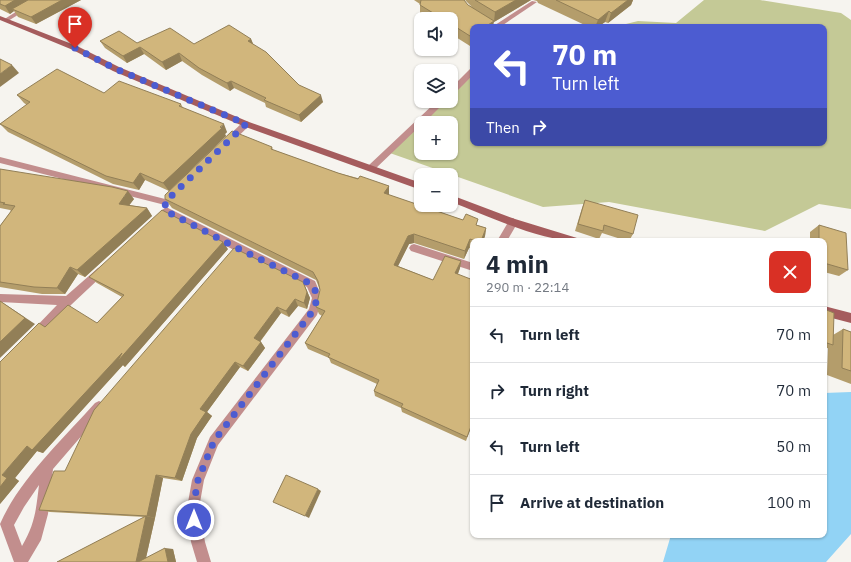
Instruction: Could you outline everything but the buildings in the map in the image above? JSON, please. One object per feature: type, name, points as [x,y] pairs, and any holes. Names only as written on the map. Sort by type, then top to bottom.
[{"type":"street","points":[[3,19],[32,4],[45,0]]},
{"type":"street","points":[[496,24],[534,2]]},
{"type":"street","points":[[3,19],[75,48],[116,69],[246,124],[414,184]]},
{"type":"street","points":[[458,85],[470,74]]},
{"type":"street","points":[[372,168],[435,108]]},
{"type":"street","points":[[220,149],[246,124]]},
{"type":"street","points":[[0,160],[166,206],[237,248],[311,284],[317,293],[317,302],[312,312],[214,441],[198,480],[193,508],[198,542],[204,562]]},
{"type":"street","points":[[458,201],[513,222],[564,238]]},
{"type":"street","points":[[504,238],[513,222]]},
{"type":"street","points":[[226,260],[237,248]]},
{"type":"street","points":[[414,248],[470,266]]},
{"type":"street","points":[[26,343],[108,264]]},
{"type":"street","points":[[0,298],[68,301]]},
{"type":"street","points":[[827,312],[851,318]]},
{"type":"street","points":[[21,560],[4,528],[19,502],[35,480],[109,396]]},
{"type":"street","points":[[21,560],[36,535],[42,514],[47,468]]},
{"type":"green space","points":[[704,0],[760,0],[841,13],[851,20],[851,209],[819,204],[765,231],[609,202],[543,207],[458,177],[458,168],[432,168],[387,152],[414,128],[414,160],[458,160],[458,116],[427,116],[436,108],[458,108],[458,89],[470,78],[470,146],[827,146],[827,24],[626,24],[638,21],[676,23]]},
{"type":"water","points":[[851,392],[851,534],[826,562],[663,562],[670,538],[827,538],[827,393]]},
{"type":"route","points":[[75,48],[116,69],[246,124],[165,202],[166,211],[311,284],[317,293],[317,302],[312,312],[214,441],[198,480],[193,508],[194,520]]}]
